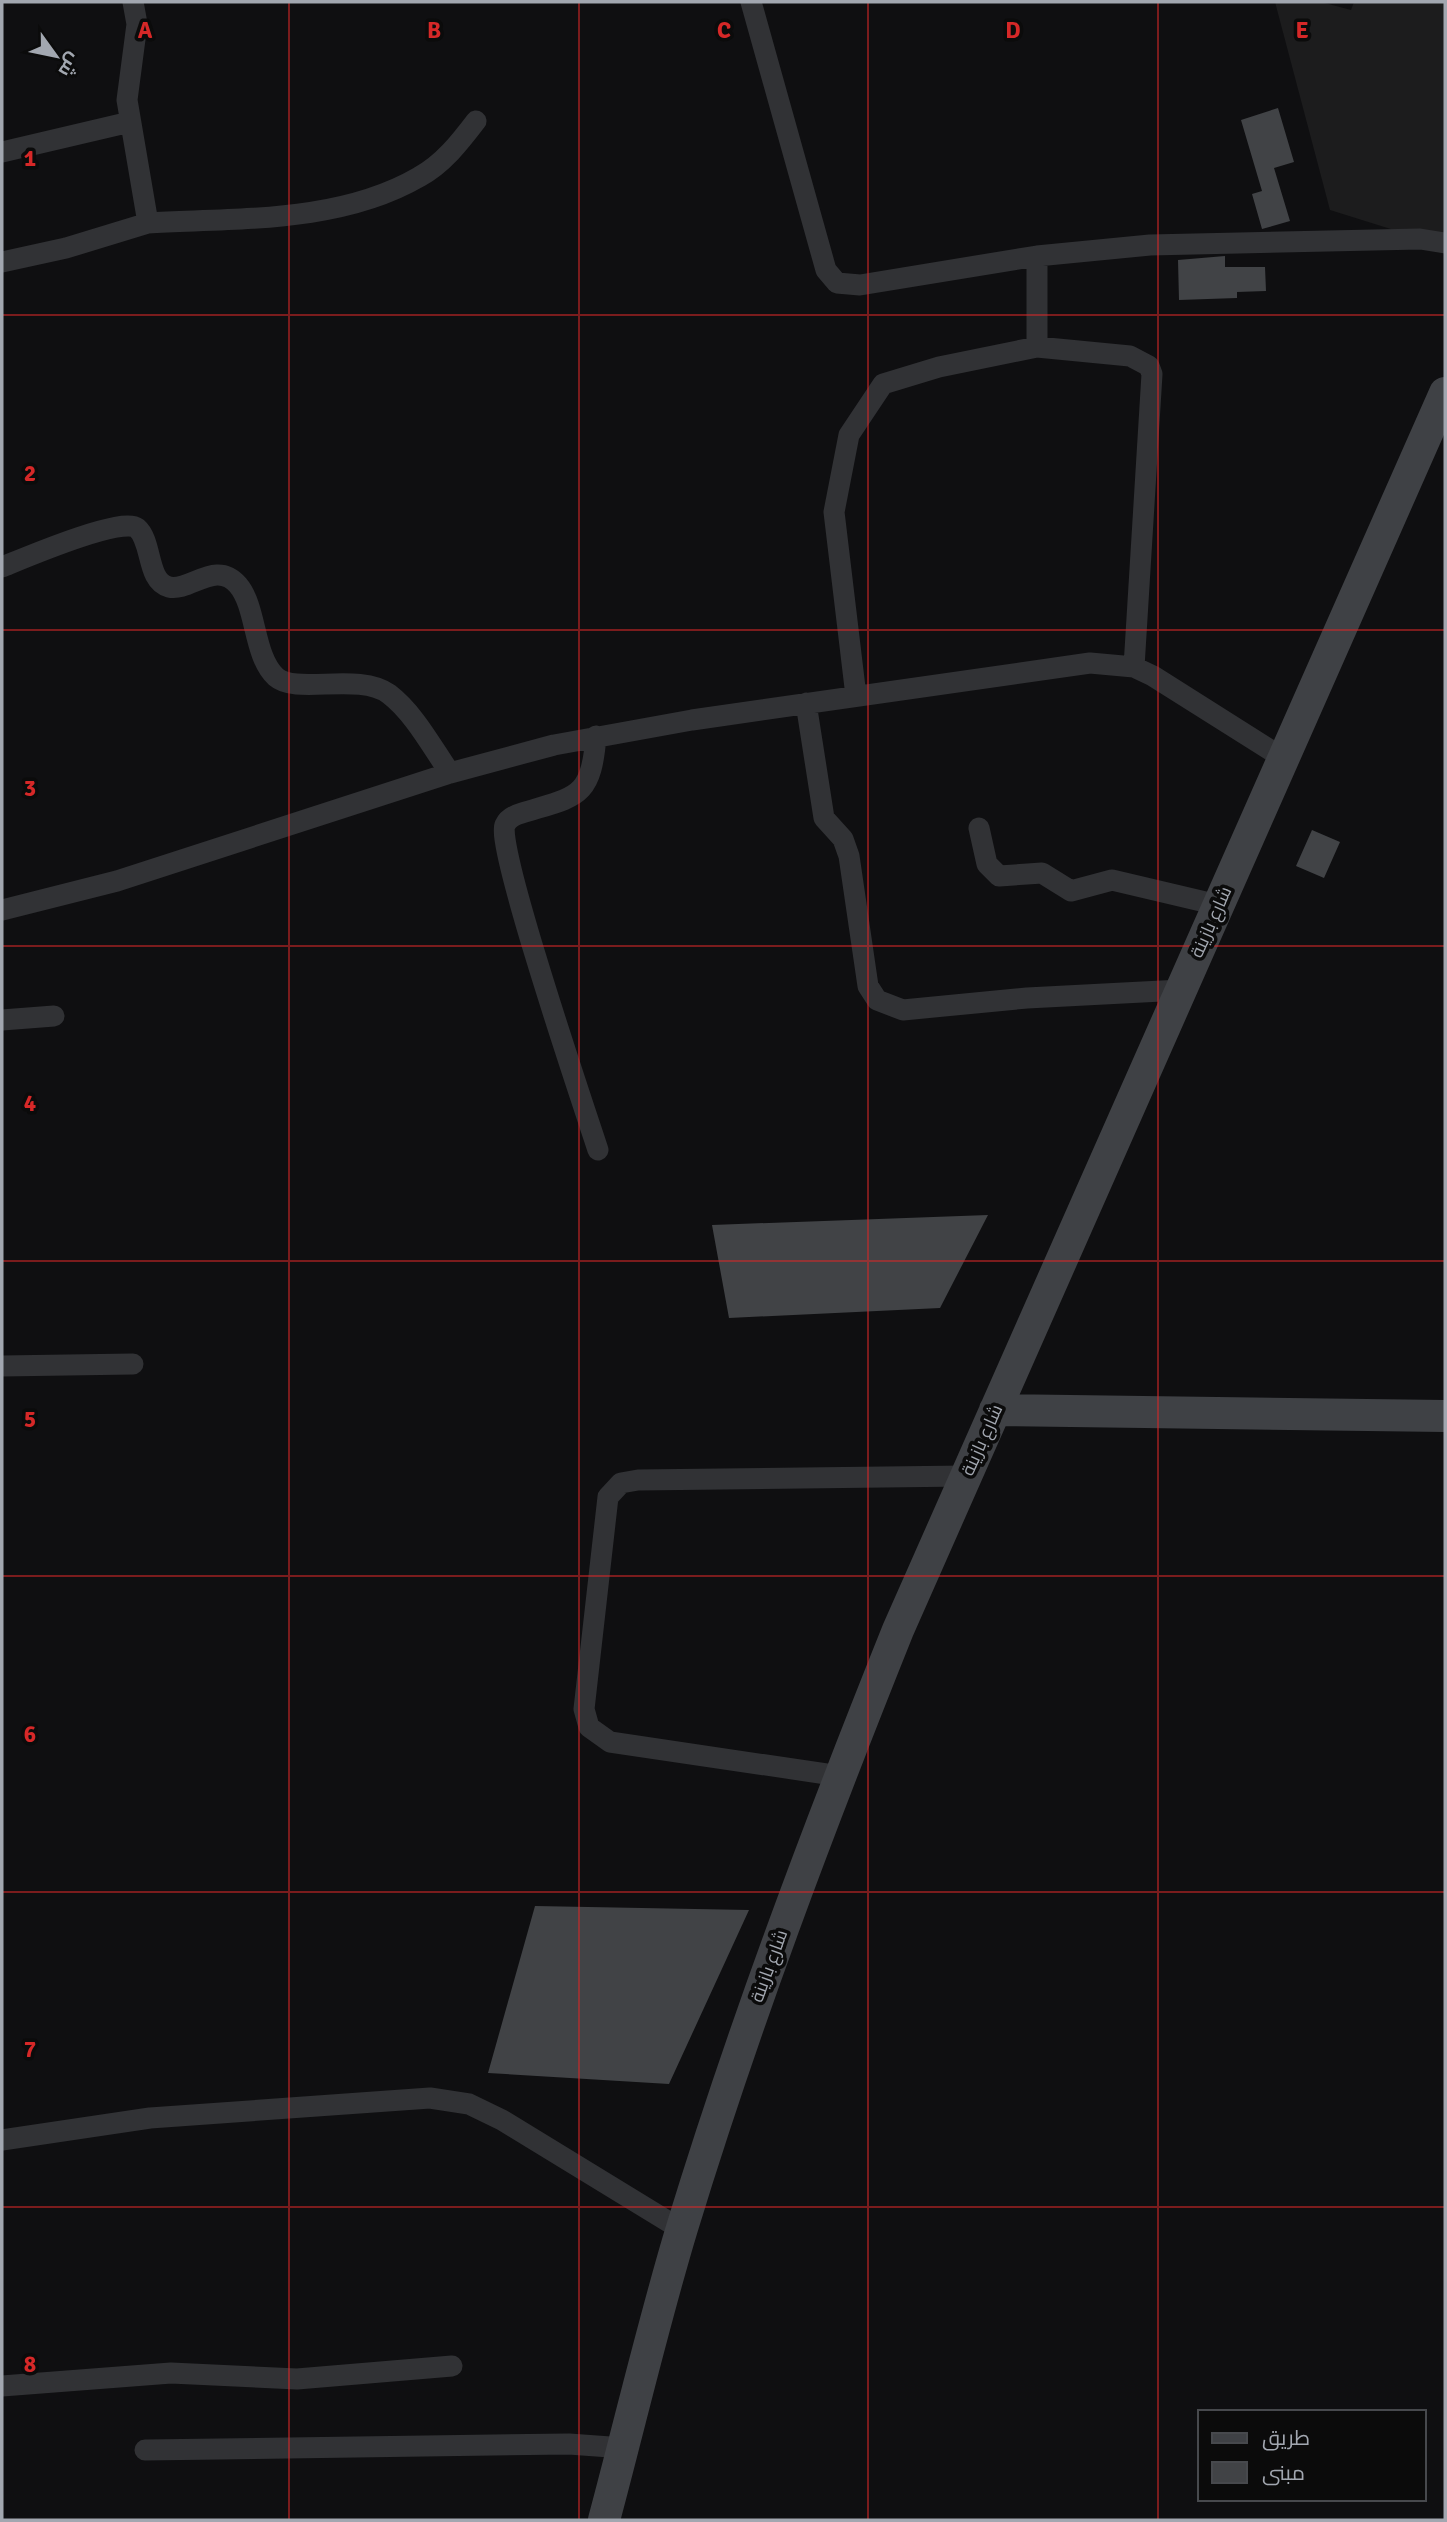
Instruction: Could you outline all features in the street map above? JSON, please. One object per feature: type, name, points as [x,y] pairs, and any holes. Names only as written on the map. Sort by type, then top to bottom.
[{"type":"street","points":[[133,2],[137,24],[127,100],[148,223]]},
{"type":"street","points":[[751,2],[826,270],[837,283],[860,285],[886,282],[1037,256],[1150,245],[1420,239],[1445,243]]},
{"type":"street","points":[[2,262],[66,248],[148,223],[339,208],[394,190],[421,177],[440,163],[476,121]]},
{"type":"street","points":[[2,152],[130,122]]},
{"type":"street","points":[[1037,256],[1037,347]]},
{"type":"street","points":[[856,696],[834,512],[849,435],[883,384],[939,367],[1037,347],[1130,356],[1149,366],[1153,374],[1134,667]]},
{"type":"street","name":"شارع بازينة","points":[[604,2520],[682,2230],[767,1969],[840,1776],[898,1630],[1445,393]]},
{"type":"street","points":[[2,567],[36,552],[110,529],[127,525],[137,528],[146,542],[160,581],[165,586],[173,587],[215,575],[225,576],[240,586],[266,664],[276,678],[291,683],[367,684],[387,693],[403,708],[450,773]]},
{"type":"street","points":[[2,910],[117,881],[450,773],[596,736],[1090,663],[1134,667],[1173,687],[1283,758]]},
{"type":"street","points":[[806,703],[824,818],[847,845],[868,986],[877,1000],[903,1010],[1027,998],[1181,990]]},
{"type":"street","points":[[596,736],[593,772],[580,792],[570,798],[517,815],[508,820],[502,833],[521,909],[597,1150]]},
{"type":"street","points":[[979,828],[987,864],[999,876],[1042,873],[1071,891],[1112,880],[1218,905]]},
{"type":"street","points":[[2,1020],[54,1016]]},
{"type":"street","points":[[2,1366],[133,1364]]},
{"type":"street","points":[[995,1410],[1445,1416]]},
{"type":"street","points":[[840,1776],[610,1742],[589,1727],[584,1709],[586,1677],[608,1497],[621,1483],[638,1479],[966,1476]]},
{"type":"street","points":[[2,2140],[150,2118],[430,2098],[469,2104],[502,2120],[682,2230]]},
{"type":"street","points":[[2,2386],[171,2373],[297,2379],[452,2366]]},
{"type":"street","points":[[145,2450],[569,2444],[624,2448]]},
{"type":"shaded area","points":[[1275,2],[1321,2],[1351,10],[1354,2],[1445,2],[1445,246],[1330,210]]},
{"type":"building","points":[[1278,108],[1294,162],[1274,168],[1290,221],[1262,229],[1252,194],[1262,191],[1241,120]]},
{"type":"building","points":[[1225,256],[1225,267],[1265,267],[1266,291],[1237,292],[1237,298],[1179,300],[1178,260]]},
{"type":"building","points":[[1312,830],[1340,842],[1324,878],[1296,866]]},
{"type":"building","points":[[988,1215],[940,1308],[729,1318],[712,1225]]},
{"type":"building","points":[[535,1906],[749,1910],[669,2084],[488,2073]]}]
